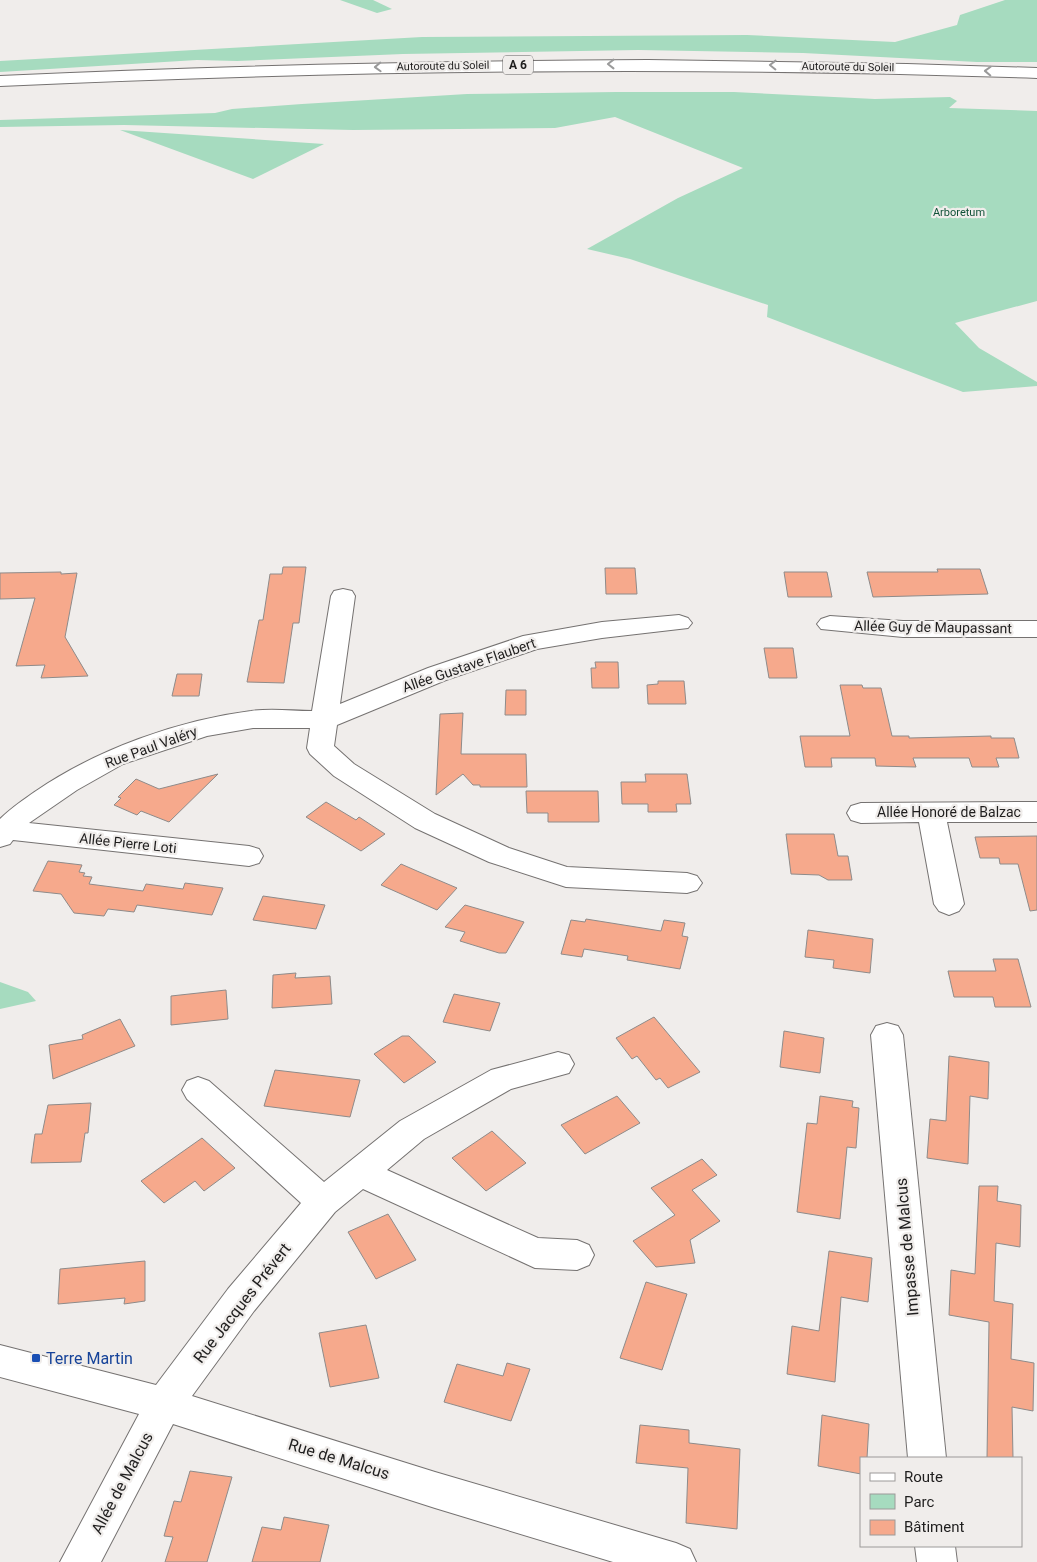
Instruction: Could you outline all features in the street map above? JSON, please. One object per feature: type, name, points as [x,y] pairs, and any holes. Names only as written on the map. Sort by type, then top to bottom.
[{"type":"main road","name":"Autoroute du Soleil","points":[[0,81],[210,72],[545,64],[778,65],[1037,73]]},
{"type":"main road","name":"Autoroute du Soleil","points":[[0,95],[205,86],[549,78],[770,79],[1037,86]]},
{"type":"main road","points":[[343,596],[320,748],[344,770],[425,822],[499,855],[566,877],[687,883]]},
{"type":"main road","name":"Allée Gustave Flaubert","points":[[324,720],[437,674],[532,642],[602,630],[679,623]]},
{"type":"main road","name":"Allée Guy de Maupassant","points":[[830,624],[903,629],[1037,629]]},
{"type":"main road","name":"Rue Paul Valéry","points":[[4,833],[20,816],[67,783],[113,758],[203,728],[253,719],[324,720]]},
{"type":"main road","points":[[931,812],[949,904]]},
{"type":"main road","name":"Allée Honoré de Balzac","points":[[861,813],[1037,812]]},
{"type":"main road","name":"Allée Pierre Loti","points":[[4,833],[249,856]]},
{"type":"main road","name":"Impasse de Malcus","points":[[886,1035],[927,1457]]},
{"type":"main road","name":"Rue Jacques Prévert","points":[[164,1404],[241,1300],[323,1202],[412,1130],[502,1079],[558,1064]]},
{"type":"main road","points":[[198,1090],[323,1202]]},
{"type":"main road","points":[[361,1173],[535,1253],[577,1255]]},
{"type":"main road","name":"Rue de Malcus","points":[[0,1361],[164,1404],[426,1487],[676,1562]]},
{"type":"main road","name":"Allée de Malcus","points":[[80,1562],[164,1404]]},
{"type":"main road","points":[[935,1547],[937,1562]]},
{"type":"green space","points":[[340,0],[373,0],[392,9],[377,13]]},
{"type":"green space","points":[[1005,0],[1037,0],[1037,62],[977,62],[803,53],[638,50],[403,54],[237,61],[197,60],[0,72],[0,61],[422,37],[747,35],[895,42],[957,25],[960,15]]},
{"type":"green space","name":"Arboretum","points":[[734,92],[875,99],[950,97],[957,101],[949,108],[1037,111],[1037,301],[955,323],[979,348],[1037,382],[1037,386],[963,392],[767,317],[768,305],[630,259],[587,249],[678,198],[743,168],[615,117],[555,128],[353,130],[124,125],[0,127],[0,120],[215,113],[232,109],[467,94]]},
{"type":"green space","points":[[120,130],[324,144],[253,179]]},
{"type":"green space","points":[[0,982],[28,992],[36,1001],[0,1009]]},
{"type":"building","points":[[283,567],[306,567],[299,623],[293,623],[284,683],[247,682],[259,620],[263,620],[270,574],[282,574]]},
{"type":"building","points":[[605,568],[635,568],[637,594],[606,594]]},
{"type":"building","points":[[937,569],[980,569],[988,594],[873,597],[867,572],[938,572]]},
{"type":"building","points":[[61,572],[61,574],[77,573],[65,637],[88,676],[41,678],[45,665],[16,666],[35,598],[0,599],[0,573]]},
{"type":"building","points":[[784,572],[827,572],[832,597],[788,597]]},
{"type":"building","points":[[764,648],[793,648],[797,678],[769,678]]},
{"type":"building","points":[[595,662],[618,662],[619,688],[592,688],[591,668],[596,668]]},
{"type":"building","points":[[177,674],[202,674],[199,696],[172,696]]},
{"type":"building","points":[[658,681],[684,681],[686,704],[648,704],[647,685],[658,684]]},
{"type":"building","points":[[840,685],[862,685],[863,688],[881,688],[892,736],[909,736],[909,738],[991,736],[991,738],[1014,738],[1019,758],[996,758],[999,767],[972,767],[969,758],[913,758],[916,767],[876,766],[875,758],[831,758],[832,767],[805,767],[800,736],[850,736]]},
{"type":"building","points":[[506,690],[526,690],[526,715],[505,715]]},
{"type":"building","points":[[463,713],[461,754],[526,754],[527,787],[480,787],[480,785],[473,785],[463,774],[436,795],[440,714]]},
{"type":"building","points":[[218,774],[169,822],[141,811],[137,815],[114,805],[121,798],[118,797],[136,779],[159,789]]},
{"type":"building","points":[[645,774],[687,774],[691,804],[676,804],[677,812],[648,812],[648,804],[622,804],[621,782],[646,782]]},
{"type":"building","points":[[526,791],[598,791],[599,822],[548,822],[548,813],[527,813]]},
{"type":"building","points":[[326,802],[356,820],[359,817],[385,834],[361,851],[306,817]]},
{"type":"building","points":[[786,834],[834,834],[838,856],[848,856],[852,880],[828,880],[819,875],[791,874]]},
{"type":"building","points":[[1037,836],[1037,910],[1030,911],[1018,864],[1000,864],[999,858],[980,858],[975,837]]},
{"type":"building","points":[[48,861],[82,865],[79,872],[85,873],[83,876],[92,877],[89,884],[143,891],[146,884],[183,889],[185,883],[223,888],[212,915],[137,905],[134,912],[108,909],[104,916],[74,913],[61,894],[33,891]]},
{"type":"building","points":[[401,864],[457,888],[437,910],[381,885]]},
{"type":"building","points":[[263,896],[325,905],[316,929],[253,920]]},
{"type":"building","points":[[465,905],[524,922],[506,953],[499,953],[460,941],[465,932],[445,927]]},
{"type":"building","points":[[586,919],[661,931],[664,920],[685,923],[682,936],[688,937],[680,969],[627,960],[628,956],[584,949],[582,957],[561,954],[571,920],[585,922]]},
{"type":"building","points":[[808,930],[873,939],[870,973],[833,968],[834,960],[805,957]]},
{"type":"building","points":[[993,959],[1018,959],[1031,1007],[995,1007],[993,997],[954,997],[948,971],[996,971]]},
{"type":"building","points":[[296,973],[295,978],[330,976],[332,1004],[272,1008],[273,975]]},
{"type":"building","points":[[226,990],[228,1019],[171,1025],[171,996]]},
{"type":"building","points":[[454,994],[500,1003],[490,1031],[443,1022]]},
{"type":"building","points":[[654,1017],[700,1072],[668,1088],[660,1078],[656,1080],[637,1056],[632,1059],[616,1038]]},
{"type":"building","points":[[120,1019],[135,1046],[53,1079],[49,1045],[83,1039],[82,1035]]},
{"type":"building","points":[[784,1031],[824,1038],[820,1073],[780,1067]]},
{"type":"building","points":[[402,1036],[409,1036],[436,1062],[404,1083],[374,1054]]},
{"type":"building","points":[[949,1056],[989,1062],[988,1099],[970,1096],[968,1164],[927,1158],[930,1119],[946,1121]]},
{"type":"building","points":[[275,1070],[360,1080],[350,1117],[264,1106]]},
{"type":"building","points":[[617,1096],[640,1123],[585,1154],[561,1125]]},
{"type":"building","points":[[820,1096],[853,1101],[852,1107],[859,1108],[856,1148],[847,1147],[840,1219],[797,1212],[807,1123],[817,1124]]},
{"type":"building","points":[[91,1103],[88,1133],[85,1133],[81,1162],[31,1163],[35,1134],[42,1134],[48,1105]]},
{"type":"building","points":[[492,1131],[526,1163],[486,1191],[452,1158]]},
{"type":"building","points":[[202,1138],[235,1168],[204,1191],[195,1181],[164,1203],[141,1181]]},
{"type":"building","points":[[702,1159],[717,1175],[692,1190],[720,1221],[690,1240],[695,1263],[656,1267],[633,1241],[675,1215],[651,1188]]},
{"type":"building","points":[[979,1186],[998,1186],[997,1201],[1021,1205],[1020,1247],[996,1243],[994,1301],[1013,1304],[1011,1359],[1034,1363],[1033,1411],[1012,1407],[1013,1457],[987,1457],[989,1322],[949,1315],[951,1270],[975,1274]]},
{"type":"building","points":[[388,1214],[416,1260],[376,1279],[348,1232]]},
{"type":"building","points":[[829,1251],[872,1258],[868,1302],[841,1297],[835,1382],[787,1374],[792,1326],[819,1331]]},
{"type":"building","points":[[145,1261],[145,1301],[124,1304],[125,1298],[58,1304],[60,1269]]},
{"type":"building","points":[[646,1282],[687,1294],[662,1370],[620,1358]]},
{"type":"building","points":[[366,1325],[379,1378],[330,1387],[319,1333]]},
{"type":"building","points":[[507,1363],[530,1369],[511,1421],[444,1402],[457,1364],[503,1376]]},
{"type":"building","points":[[822,1415],[869,1424],[867,1457],[860,1457],[860,1474],[818,1466]]},
{"type":"building","points":[[640,1425],[689,1430],[689,1443],[740,1449],[737,1529],[686,1523],[688,1468],[636,1463]]},
{"type":"building","points":[[190,1471],[232,1477],[207,1562],[165,1562],[173,1537],[164,1536],[174,1501],[181,1502]]},
{"type":"building","points":[[284,1517],[329,1525],[320,1562],[252,1562],[262,1527],[281,1530]]},
{"type":"place","name":"Terre Martin","points":[[36,1358]]}]
